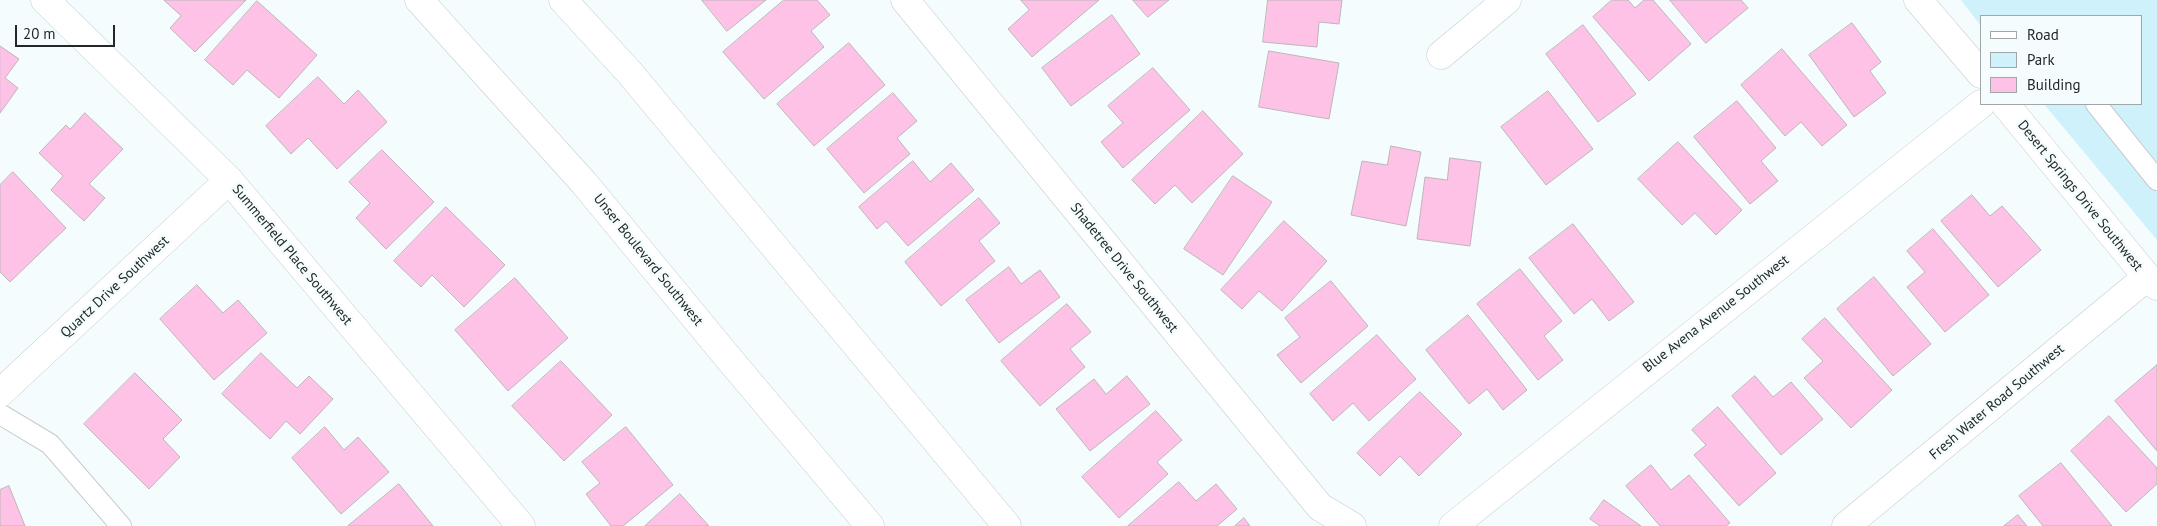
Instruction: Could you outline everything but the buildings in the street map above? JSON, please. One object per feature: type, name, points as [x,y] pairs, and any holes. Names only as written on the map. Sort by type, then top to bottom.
[{"type":"street","name":"Summerfield Place Southwest","points":[[45,0],[229,180],[521,526]]},
{"type":"street","name":"Unser Boulevard Southwest","points":[[419,0],[584,183],[870,526]]},
{"type":"street","points":[[563,0],[629,72],[1008,526]]},
{"type":"street","points":[[1441,55],[1507,0]]},
{"type":"street","points":[[1918,0],[1976,62]]},
{"type":"street","name":"Shadetree Drive Southwest","points":[[910,2],[1320,507],[1352,526]]},
{"type":"street","name":"Blue Avena Avenue Southwest","points":[[1452,526],[1980,105]]},
{"type":"street","name":"Desert Springs Drive Southwest","points":[[2006,105],[2152,282]]},
{"type":"street","name":"Quartz Drive Southwest","points":[[0,393],[229,180]]},
{"type":"street","name":"Fresh Water Road Southwest","points":[[1846,526],[2152,282]]},
{"type":"lane","points":[[2097,105],[2157,180]]},
{"type":"lane","points":[[0,414],[50,444],[121,526]]},
{"type":"green space","points":[[1961,0],[2157,0],[2157,240],[2045,105],[2142,105],[2142,15],[1980,15],[1980,25]]}]
